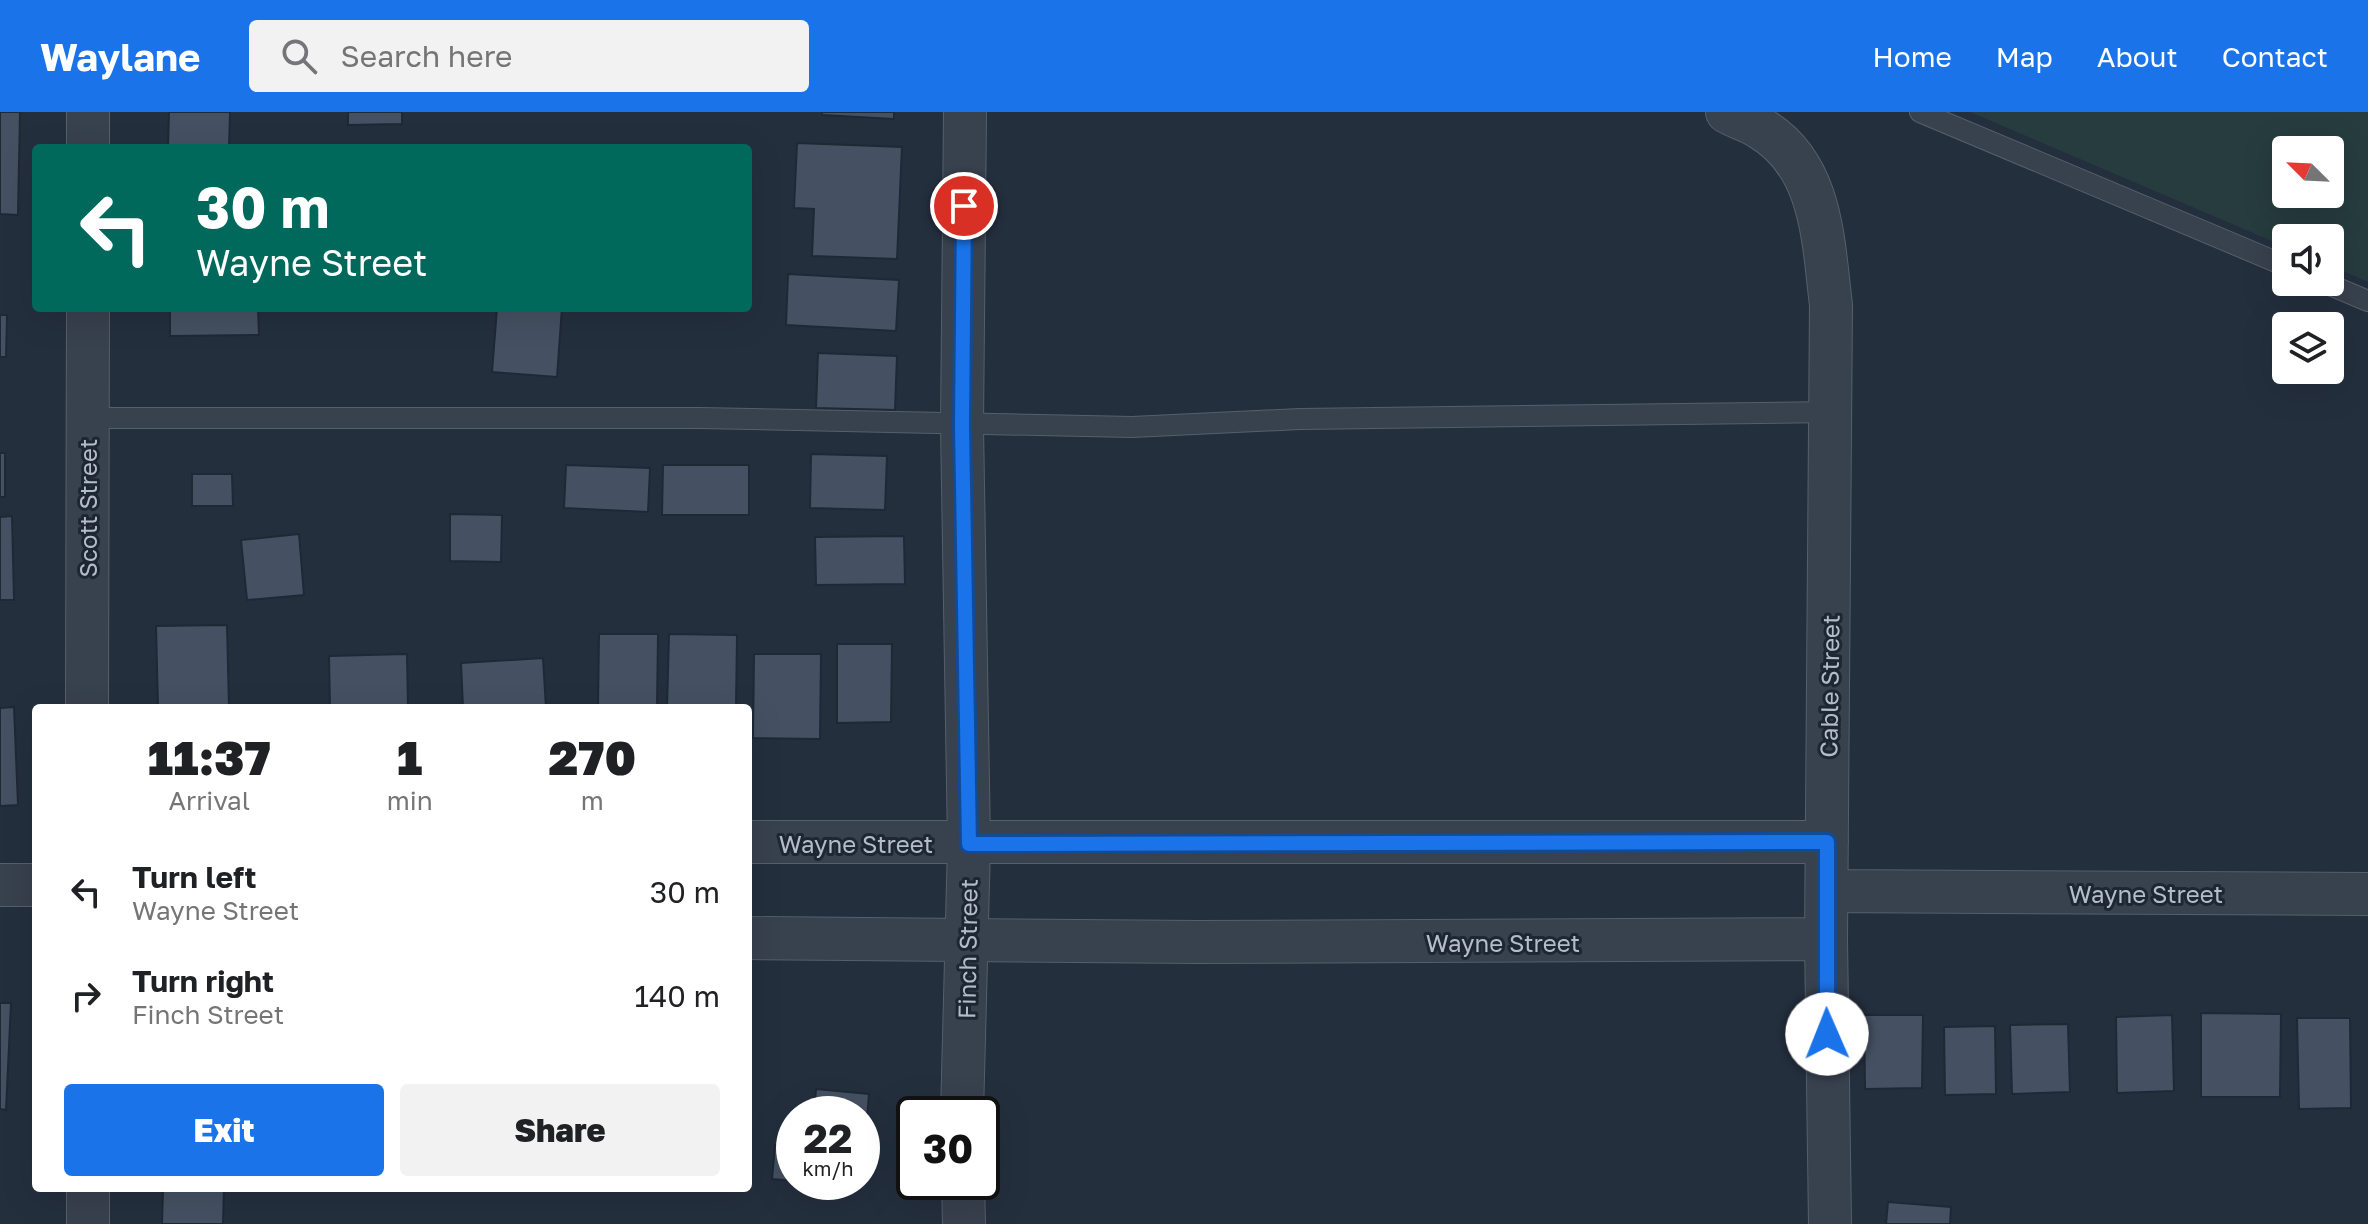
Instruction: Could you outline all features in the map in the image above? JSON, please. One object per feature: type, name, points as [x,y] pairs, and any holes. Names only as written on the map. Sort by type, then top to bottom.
[{"type":"street","points":[[88,112],[88,144]]},
{"type":"street","name":"Finch Street","points":[[963,1096],[969,844],[962,426],[965,112]]},
{"type":"street","name":"Cable Street","points":[[1727,112],[1761,128],[1792,155],[1809,181],[1818,209],[1831,305],[1829,891],[1826,939],[1830,1224]]},
{"type":"street","name":"Scott Street","points":[[87,704],[88,312]]},
{"type":"street","name":"Wayne Street","points":[[752,842],[1827,842]]},
{"type":"street","points":[[0,885],[32,885]]},
{"type":"street","name":"Wayne Street","points":[[1829,891],[2368,894]]},
{"type":"street","name":"Wayne Street","points":[[752,938],[1197,942],[1826,939]]},
{"type":"street","points":[[88,1192],[88,1224]]},
{"type":"street","points":[[963,1200],[964,1224]]},
{"type":"lane","points":[[1920,112],[2272,260]]},
{"type":"lane","points":[[2344,291],[2368,301]]},
{"type":"lane","points":[[87,418],[700,418],[862,420],[962,426],[1132,427],[1300,419],[1831,412]]},
{"type":"green space","points":[[1970,112],[2368,112],[2368,282],[2344,271],[2344,224],[2272,224],[2272,241]]},
{"type":"building","points":[[0,112],[20,112],[18,215],[0,214]]},
{"type":"building","points":[[169,112],[230,112],[229,144],[168,144]]},
{"type":"building","points":[[348,112],[402,112],[402,124],[348,125]]},
{"type":"building","points":[[822,112],[894,112],[894,119],[822,115]]},
{"type":"building","points":[[797,143],[902,147],[897,259],[812,256],[814,209],[794,208]]},
{"type":"building","points":[[788,274],[899,280],[896,331],[786,325]]},
{"type":"building","points":[[170,312],[258,312],[259,335],[170,336]]},
{"type":"building","points":[[497,312],[562,312],[557,377],[492,372]]},
{"type":"building","points":[[0,315],[7,315],[6,357],[0,357]]},
{"type":"building","points":[[818,353],[897,356],[895,410],[816,408]]},
{"type":"building","points":[[0,453],[5,453],[5,497],[0,497]]},
{"type":"building","points":[[811,454],[887,456],[885,510],[810,508]]},
{"type":"building","points":[[566,465],[650,468],[648,512],[564,508]]},
{"type":"building","points":[[663,465],[749,465],[749,515],[662,515]]},
{"type":"building","points":[[192,474],[232,474],[233,506],[192,506]]},
{"type":"building","points":[[450,514],[502,515],[501,562],[450,561]]},
{"type":"building","points":[[12,516],[14,600],[0,600],[0,517]]},
{"type":"building","points":[[299,534],[304,595],[247,600],[241,540]]},
{"type":"building","points":[[904,536],[905,584],[816,585],[815,537]]},
{"type":"building","points":[[227,625],[229,704],[158,704],[156,626]]},
{"type":"building","points":[[599,634],[658,634],[657,704],[598,704]]},
{"type":"building","points":[[669,634],[737,635],[736,704],[667,704]]},
{"type":"building","points":[[837,644],[892,644],[891,722],[837,723]]},
{"type":"building","points":[[407,654],[408,704],[330,704],[329,656]]},
{"type":"building","points":[[754,654],[821,654],[820,739],[753,738]]},
{"type":"building","points":[[543,658],[546,704],[463,704],[461,663]]},
{"type":"building","points":[[14,707],[18,805],[0,806],[0,708]]},
{"type":"building","points":[[0,1003],[11,1003],[6,1110],[0,1109]]},
{"type":"building","points":[[2201,1013],[2281,1014],[2280,1097],[2201,1097]]},
{"type":"building","points":[[1864,1015],[1923,1015],[1922,1088],[1865,1089]]},
{"type":"building","points":[[2172,1015],[2174,1091],[2117,1093],[2116,1017]]},
{"type":"building","points":[[2297,1018],[2350,1018],[2351,1108],[2299,1109]]},
{"type":"building","points":[[2068,1024],[2070,1092],[2012,1094],[2010,1025]]},
{"type":"building","points":[[1995,1026],[1996,1094],[1945,1095],[1944,1027]]},
{"type":"building","points":[[816,1089],[869,1094],[869,1096],[815,1096]]},
{"type":"building","points":[[775,1145],[776,1179],[772,1179]]},
{"type":"building","points":[[163,1192],[224,1192],[223,1224],[162,1224]]},
{"type":"building","points":[[1888,1202],[1951,1207],[1950,1224],[1886,1224]]},
{"type":"route","points":[[964,206],[962,426],[969,844],[1827,842],[1827,1034]]}]
